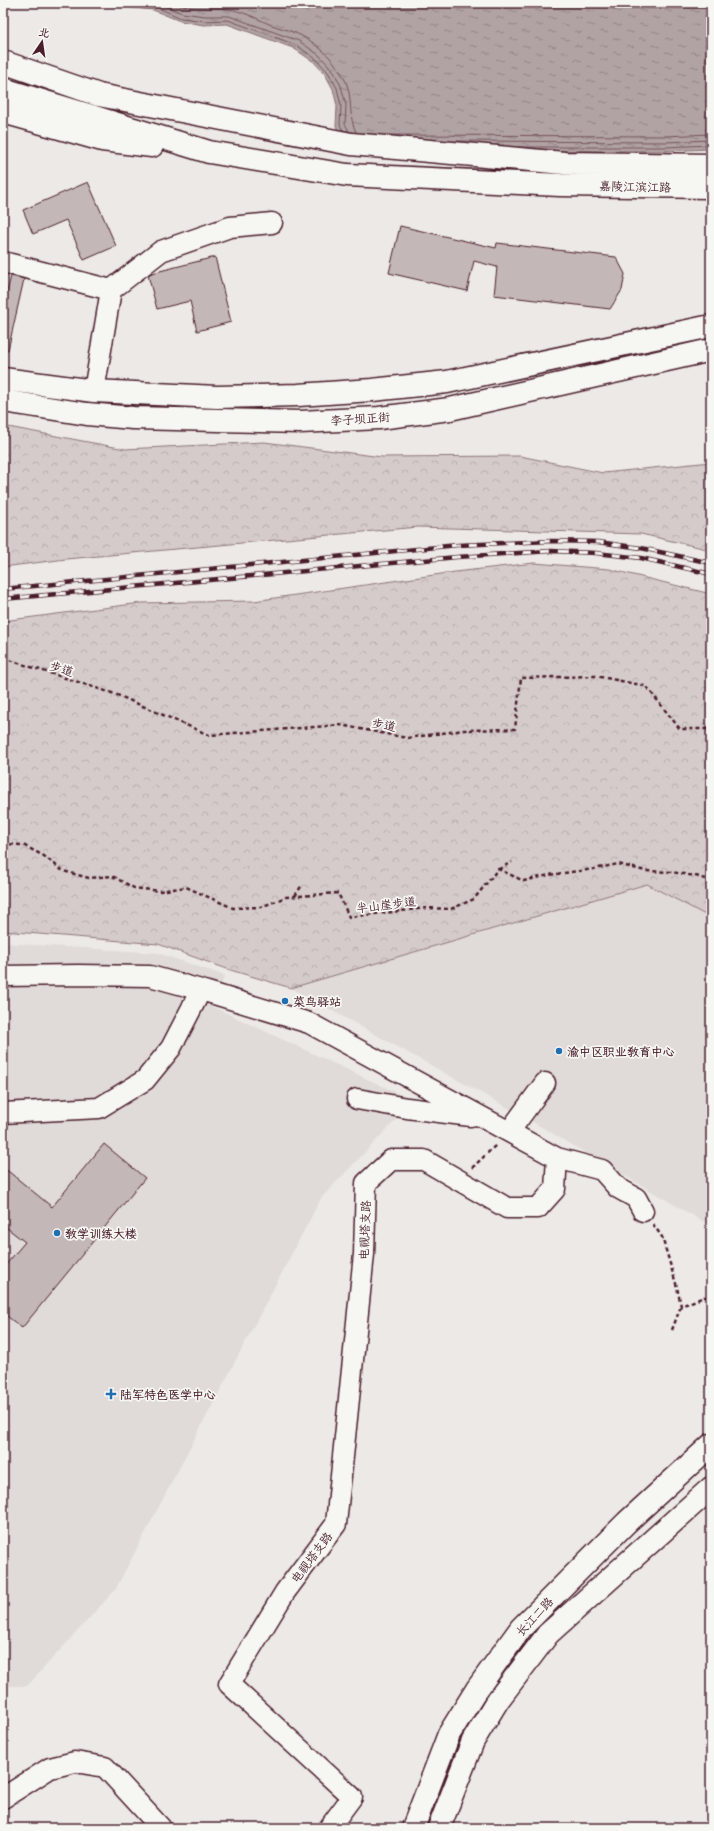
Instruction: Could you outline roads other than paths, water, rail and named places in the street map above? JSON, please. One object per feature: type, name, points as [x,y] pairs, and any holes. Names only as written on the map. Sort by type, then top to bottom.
[{"type":"main road","points":[[3,51],[99,95]]},
{"type":"main road","points":[[3,62],[99,95]]},
{"type":"main road","points":[[3,89],[208,152]]},
{"type":"main road","name":"嘉陵江滨江路","points":[[99,95],[352,144],[564,163],[711,165]]},
{"type":"main road","points":[[3,112],[102,140],[208,152]]},
{"type":"main road","name":"嘉陵江滨江路","points":[[208,152],[347,175],[560,185],[711,187]]},
{"type":"main road","points":[[3,379],[94,391],[224,397],[298,395],[447,382],[711,326]]},
{"type":"main road","name":"李子坝正街","points":[[3,401],[87,414],[133,418],[300,422],[379,418],[450,409],[711,350]]},
{"type":"main road","name":"长江二路","points":[[413,1828],[449,1734],[477,1689],[521,1628],[627,1522],[711,1445]]},
{"type":"main road","name":"长江二路","points":[[439,1828],[473,1741],[498,1700],[548,1634],[711,1488]]},
{"type":"street","points":[[94,391],[111,290],[161,251],[230,228],[272,223]]},
{"type":"street","points":[[3,262],[111,290]]},
{"type":"street","points":[[3,976],[150,976],[309,1023],[557,1158],[602,1170],[618,1188],[636,1198],[643,1211]]},
{"type":"street","points":[[3,1113],[99,1108],[144,1080],[171,1048],[201,990]]},
{"type":"street","points":[[509,1132],[545,1083]]},
{"type":"street","points":[[357,1099],[407,1108],[483,1118]]},
{"type":"street","name":"电视塔支路","points":[[329,1828],[352,1797],[229,1684],[285,1592],[336,1524],[364,1254],[366,1183],[391,1160],[424,1160],[507,1208],[538,1208],[555,1189],[557,1158]]},
{"type":"street","points":[[3,1798],[50,1768],[75,1762],[105,1767],[161,1828]]},
{"type":"water","points":[[85,3],[711,3],[711,149],[666,151],[347,150],[336,126],[337,106],[333,89],[325,74],[314,62],[293,48],[227,24],[204,25],[180,21],[153,10]]},
{"type":"railway","points":[[3,589],[458,545],[552,541],[598,542],[641,548],[711,563]]},
{"type":"railway","points":[[3,599],[457,557],[551,551],[596,553],[641,558],[711,574]]},
{"type":"place","name":"菜鸟驿站","points":[[285,1001]]},
{"type":"place","name":"渝中区职业教育中心","points":[[559,1051]]},
{"type":"place","name":"教学训练大楼","points":[[57,1233]]},
{"type":"place","name":"陆军特色医学中心","points":[[111,1394]]}]
